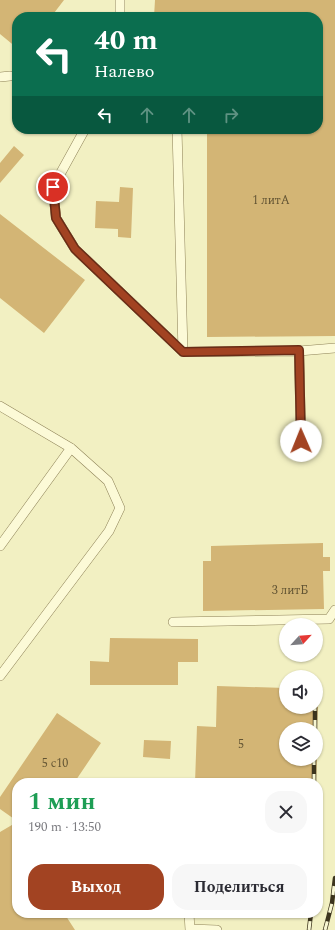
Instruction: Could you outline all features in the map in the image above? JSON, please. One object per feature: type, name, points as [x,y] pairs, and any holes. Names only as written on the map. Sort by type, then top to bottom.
[{"type":"lane","points":[[120,0],[120,12]]},
{"type":"lane","points":[[0,77],[10,76]]},
{"type":"lane","points":[[82,134],[53,187],[56,218],[75,249],[183,352],[335,348]]},
{"type":"lane","points":[[177,134],[183,352]]},
{"type":"lane","points":[[299,350],[301,441]]},
{"type":"lane","points":[[0,406],[71,448],[108,481],[120,508],[109,531],[0,676]]},
{"type":"lane","points":[[0,546],[71,448]]},
{"type":"lane","points":[[173,622],[329,619],[335,610]]},
{"type":"lane","points":[[189,918],[190,929],[217,930]]},
{"type":"building","points":[[0,0],[64,0],[55,12],[12,12],[12,44],[0,34]]},
{"type":"building","points":[[155,0],[335,0],[335,336],[207,337],[207,134],[323,134],[323,12],[154,12]]},
{"type":"building","points":[[14,146],[24,155],[0,183],[0,163]]},
{"type":"building","points":[[120,187],[133,188],[131,238],[118,237],[118,229],[95,228],[96,201],[119,202]]},
{"type":"building","points":[[0,214],[85,280],[44,333],[0,298]]},
{"type":"building","points":[[323,543],[323,557],[330,557],[330,571],[323,571],[324,609],[203,611],[203,561],[211,561],[211,546]]},
{"type":"building","points":[[110,638],[198,639],[198,662],[178,662],[178,685],[90,685],[90,661],[109,662]]},
{"type":"building","points":[[217,686],[279,688],[279,714],[318,714],[317,722],[279,722],[279,766],[317,766],[316,778],[195,778],[197,726],[216,727]]},
{"type":"building","points":[[57,713],[101,743],[77,778],[13,778]]},
{"type":"building","points":[[144,740],[171,741],[170,759],[143,757]]},
{"type":"building","points":[[12,779],[12,817],[0,809],[0,797]]},
{"type":"building","points":[[12,825],[12,918],[67,918],[75,930],[0,930],[0,832]]},
{"type":"railway","points":[[315,714],[315,722]]},
{"type":"railway","points":[[314,766],[314,778]]},
{"type":"railway","points":[[325,930],[332,903],[335,878]]},
{"type":"railway","points":[[309,930],[310,918]]},
{"type":"route","points":[[53,187],[56,218],[75,249],[183,352],[299,350],[301,441]]}]
